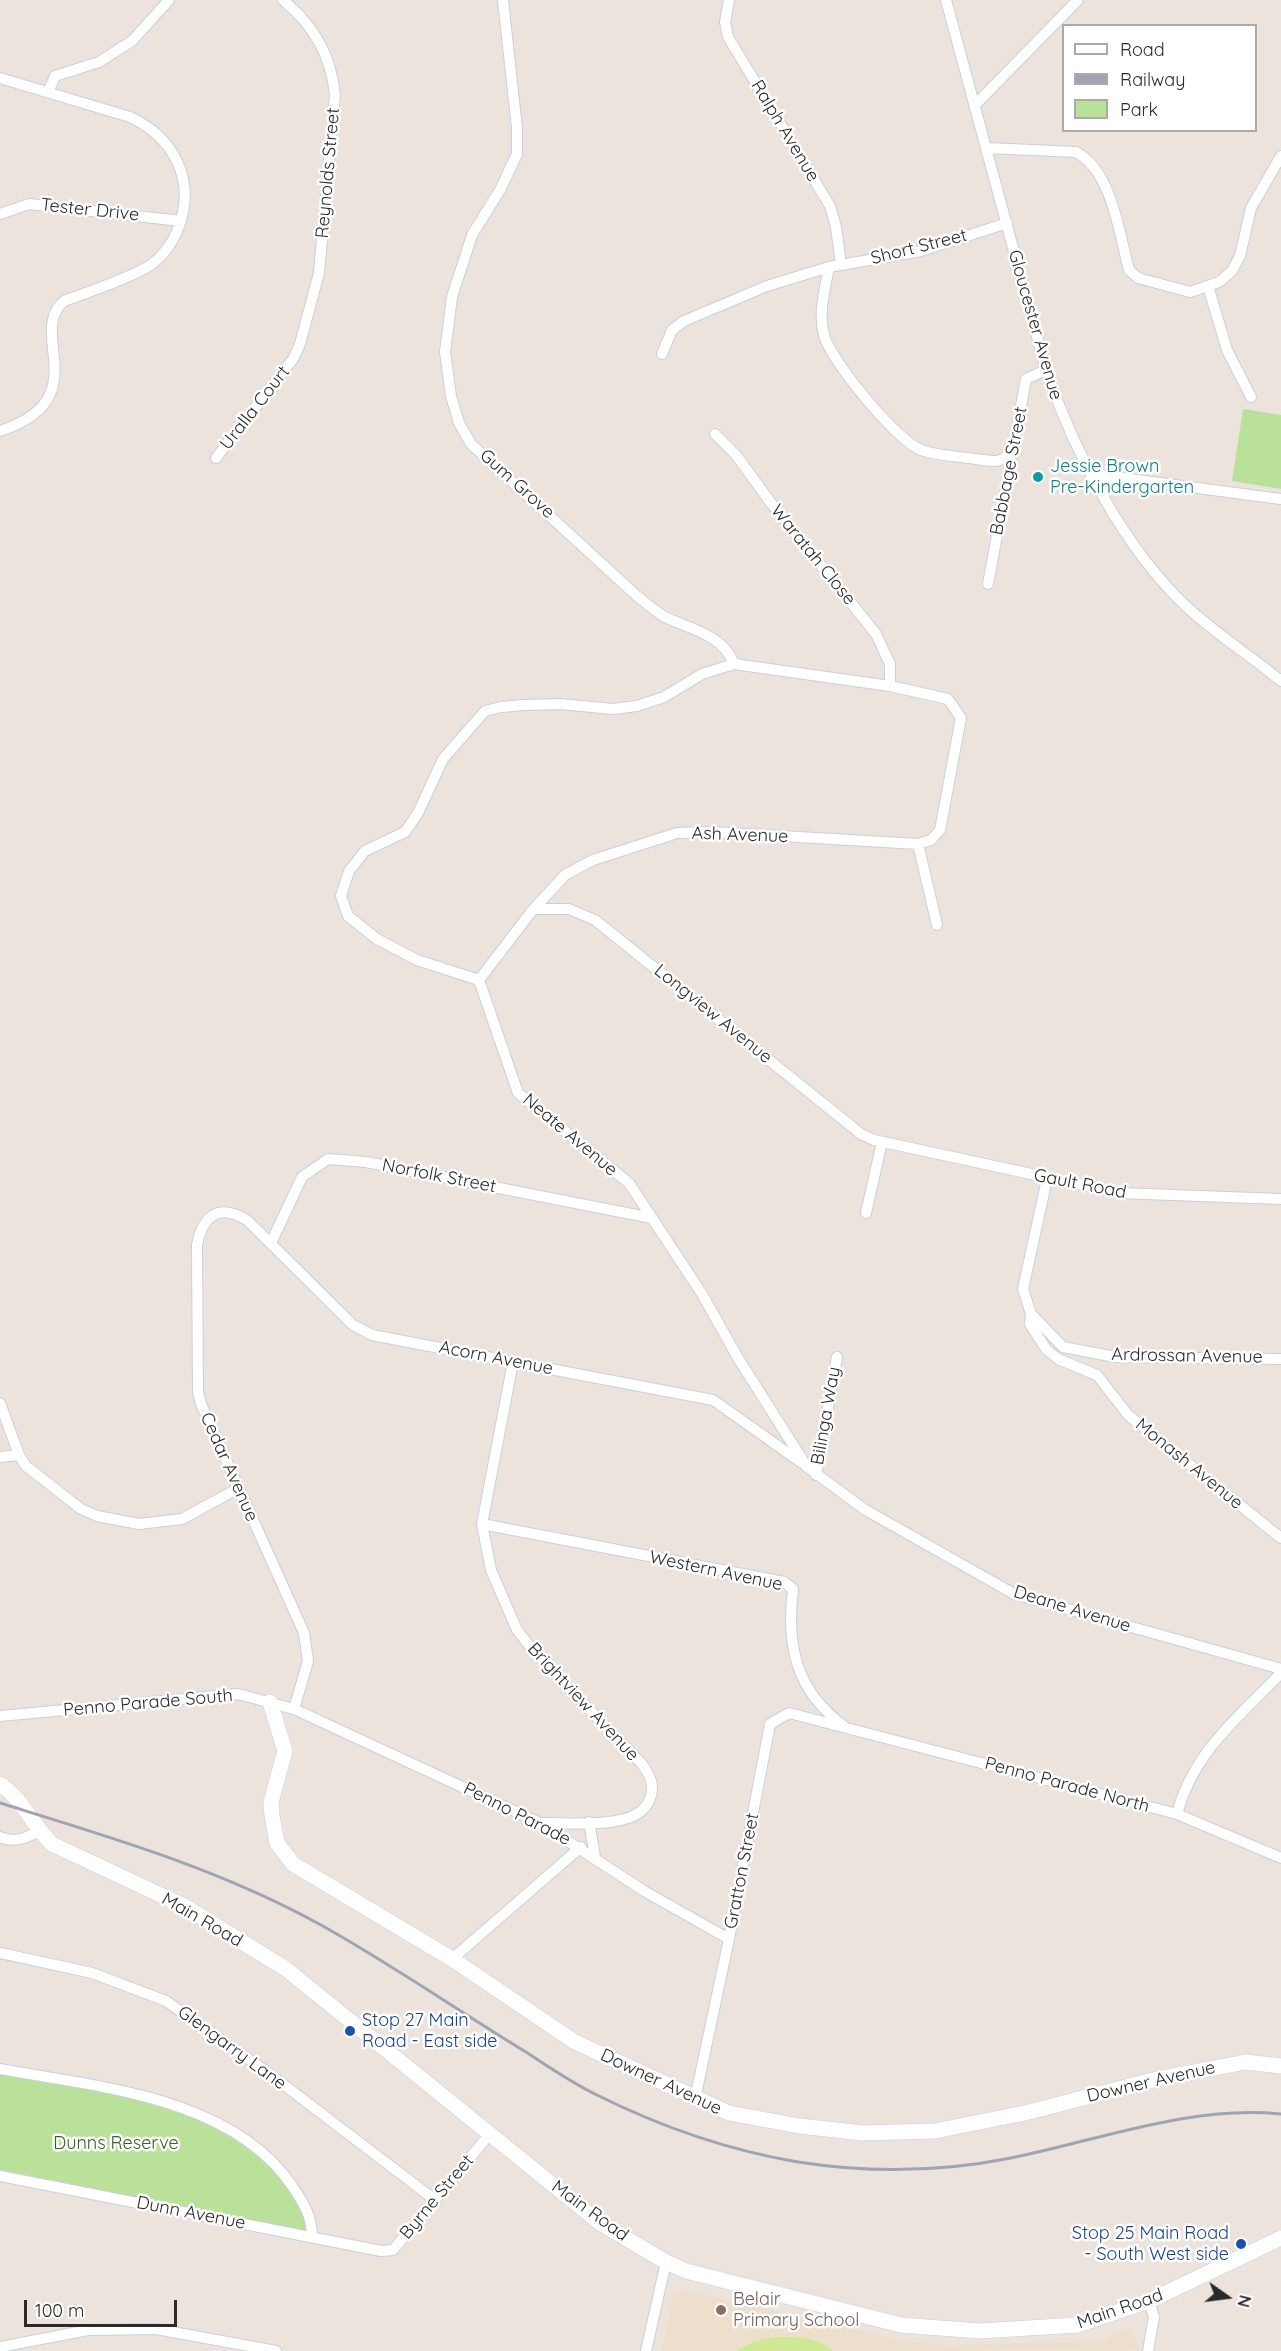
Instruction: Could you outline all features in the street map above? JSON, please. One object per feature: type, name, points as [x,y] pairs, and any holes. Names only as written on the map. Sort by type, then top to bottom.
[{"type":"main road","name":"Downer Avenue","points":[[270,1702],[285,1751],[272,1802],[277,1843],[293,1864],[452,1959],[575,2042],[729,2114],[799,2126],[863,2133],[935,2131],[1025,2113],[1157,2079],[1246,2062],[1281,2066]]},
{"type":"main road","name":"Main Road","points":[[0,1784],[11,1793],[38,1831],[52,1844],[184,1906],[286,1969],[600,2223],[666,2262],[687,2271],[901,2325],[952,2331],[1078,2325],[1149,2301],[1281,2238]]},
{"type":"street","points":[[48,92],[55,76],[99,62],[132,41],[169,0]]},
{"type":"street","name":"Reynolds Street","points":[[283,0],[312,29],[332,71],[335,95],[318,281],[300,344],[293,359]]},
{"type":"street","name":"Gum Grove","points":[[503,0],[517,128],[517,154],[500,190],[472,235],[452,297],[445,352],[451,396],[459,423],[471,444],[637,596],[654,610],[716,640],[729,651],[734,664]]},
{"type":"street","name":"Ralph Avenue","points":[[729,0],[725,22],[728,37],[830,206],[836,227],[841,265]]},
{"type":"street","name":"Gloucester Avenue","points":[[946,0],[1046,370],[1060,410],[1092,474],[1141,556],[1154,572],[1190,610],[1281,681]]},
{"type":"street","points":[[975,105],[1078,0]]},
{"type":"street","points":[[0,78],[130,117],[148,125],[174,153],[185,185],[185,202],[175,238],[150,266],[64,301],[57,307],[53,319],[55,372],[51,391],[33,418],[0,431]]},
{"type":"street","points":[[987,148],[1076,152],[1088,158],[1104,180],[1129,270],[1138,278],[1190,292],[1219,282],[1232,271],[1240,256],[1251,208],[1281,156]]},
{"type":"street","name":"Tester Drive","points":[[0,214],[29,204],[181,221]]},
{"type":"street","name":"Short Street","points":[[662,354],[672,330],[684,321],[767,286],[829,267],[921,250],[1006,223]]},
{"type":"street","points":[[829,267],[821,313],[824,336],[831,353],[841,368],[906,442],[921,450],[995,462],[1007,457],[1011,450]]},
{"type":"street","points":[[1208,286],[1227,350],[1251,397]]},
{"type":"street","name":"Uralla Court","points":[[216,458],[293,359]]},
{"type":"street","name":"Babbage Street","points":[[988,584],[1011,450],[1026,379],[1046,370]]},
{"type":"street","name":"Waratah Close","points":[[715,434],[736,455],[771,503],[876,634],[890,664],[890,686]]},
{"type":"street","points":[[1092,474],[1281,499]]},
{"type":"street","points":[[479,980],[417,960],[377,939],[348,916],[341,896],[349,871],[365,851],[405,832],[418,813],[443,759],[485,711],[524,705],[560,704],[613,709],[637,706],[664,697],[702,674],[734,664],[890,686],[948,699],[961,718],[940,830],[932,840],[918,844],[937,926]]},
{"type":"street","name":"Ash Avenue","points":[[479,980],[534,909],[565,875],[593,860],[677,833],[713,832],[918,844]]},
{"type":"street","name":"Longview Avenue","points":[[534,909],[569,909],[595,920],[861,1134],[882,1142]]},
{"type":"street","name":"Neate Avenue","points":[[479,980],[518,1093],[629,1183],[807,1467],[816,1476]]},
{"type":"street","points":[[866,1213],[882,1142]]},
{"type":"street","name":"Gault Road","points":[[882,1142],[1119,1193],[1281,1199]]},
{"type":"street","name":"Norfolk Street","points":[[272,1243],[302,1177],[328,1159],[366,1161],[652,1218]]},
{"type":"street","points":[[1031,1314],[1023,1289],[1047,1179]]},
{"type":"street","name":"Acorn Avenue","points":[[210,1216],[221,1212],[235,1213],[272,1243],[353,1325],[372,1335],[713,1400],[807,1467]]},
{"type":"street","name":"Cedar Avenue","points":[[210,1216],[201,1227],[197,1245],[198,1392],[237,1489],[304,1633],[308,1660],[294,1709]]},
{"type":"street","name":"Ardrossan Avenue","points":[[1031,1314],[1063,1347],[1105,1355],[1281,1359]]},
{"type":"street","name":"Monash Avenue","points":[[1031,1314],[1030,1324],[1046,1349],[1058,1359],[1097,1375],[1128,1415],[1281,1538]]},
{"type":"street","name":"Bilinga Way","points":[[816,1476],[837,1357]]},
{"type":"street","name":"Brightview Avenue","points":[[513,1362],[482,1524],[491,1570],[517,1630],[536,1654],[650,1775],[653,1791],[646,1807],[634,1817],[613,1822],[540,1823]]},
{"type":"street","points":[[0,1408],[19,1455],[26,1466],[81,1509],[97,1516],[139,1524],[182,1520],[237,1489]]},
{"type":"street","points":[[0,1457],[19,1455]]},
{"type":"street","name":"Deane Avenue","points":[[816,1476],[864,1509],[1014,1594],[1281,1671]]},
{"type":"street","name":"Western Avenue","points":[[482,1524],[784,1582],[794,1589],[790,1618],[794,1658],[807,1689],[832,1717],[848,1728]]},
{"type":"street","points":[[1177,1814],[1184,1788],[1198,1763],[1222,1731],[1281,1671]]},
{"type":"street","name":"Penno Parade South","points":[[0,1716],[238,1694],[294,1709]]},
{"type":"street","name":"Penno Parade","points":[[294,1709],[540,1823],[595,1856],[644,1891],[729,1939]]},
{"type":"street","name":"Gratton Street","points":[[695,2099],[729,1939],[770,1724],[789,1713],[848,1728]]},
{"type":"street","name":"Penno Parade North","points":[[848,1728],[1177,1814],[1281,1858]]},
{"type":"street","points":[[589,1822],[595,1856]]},
{"type":"street","points":[[0,1837],[14,1840],[28,1837],[38,1831]]},
{"type":"street","points":[[452,1959],[581,1847]]},
{"type":"street","name":"Glengarry Lane","points":[[0,1953],[92,1973],[166,2001],[267,2072],[435,2200]]},
{"type":"street","points":[[0,2069],[151,2097],[233,2131],[261,2150],[283,2172],[306,2208],[312,2222],[312,2237]]},
{"type":"street","name":"Byrne Street","points":[[381,2251],[393,2250],[489,2135]]},
{"type":"street","name":"Dunn Avenue","points":[[0,2176],[381,2251]]},
{"type":"street","points":[[646,2351],[666,2262]]},
{"type":"street","points":[[1148,2351],[1154,2317],[1149,2301]]},
{"type":"street","points":[[0,2347],[88,2330],[156,2329],[276,2351]]},
{"type":"shaded area","name":"Belair Primary School","points":[[683,2290],[904,2341],[949,2345],[1100,2341],[1130,2327],[1139,2350],[662,2351],[674,2293]]},
{"type":"green space","points":[[1243,409],[1281,415],[1281,489],[1232,481]]},
{"type":"green space","name":"Dunns Reserve","points":[[0,2069],[151,2097],[261,2150],[307,2208],[312,2237],[0,2176]]},
{"type":"green space","points":[[775,2337],[798,2337],[813,2340],[833,2351],[735,2351],[755,2341]]},
{"type":"railway","points":[[0,1803],[164,1856],[283,1905],[373,1955],[588,2090],[621,2107],[670,2127],[746,2151],[824,2166],[878,2169],[931,2168],[1011,2158],[1179,2119],[1247,2113],[1281,2114]]},
{"type":"place","name":"Jessie Brown Pre-Kindergarten","points":[[1038,477]]},
{"type":"place","name":"Stop 27 Main Road - East side","points":[[350,2031]]},
{"type":"place","name":"Stop 25 Main Road - South West side","points":[[1241,2244]]},
{"type":"place","name":"Belair Primary School","points":[[721,2310]]}]
